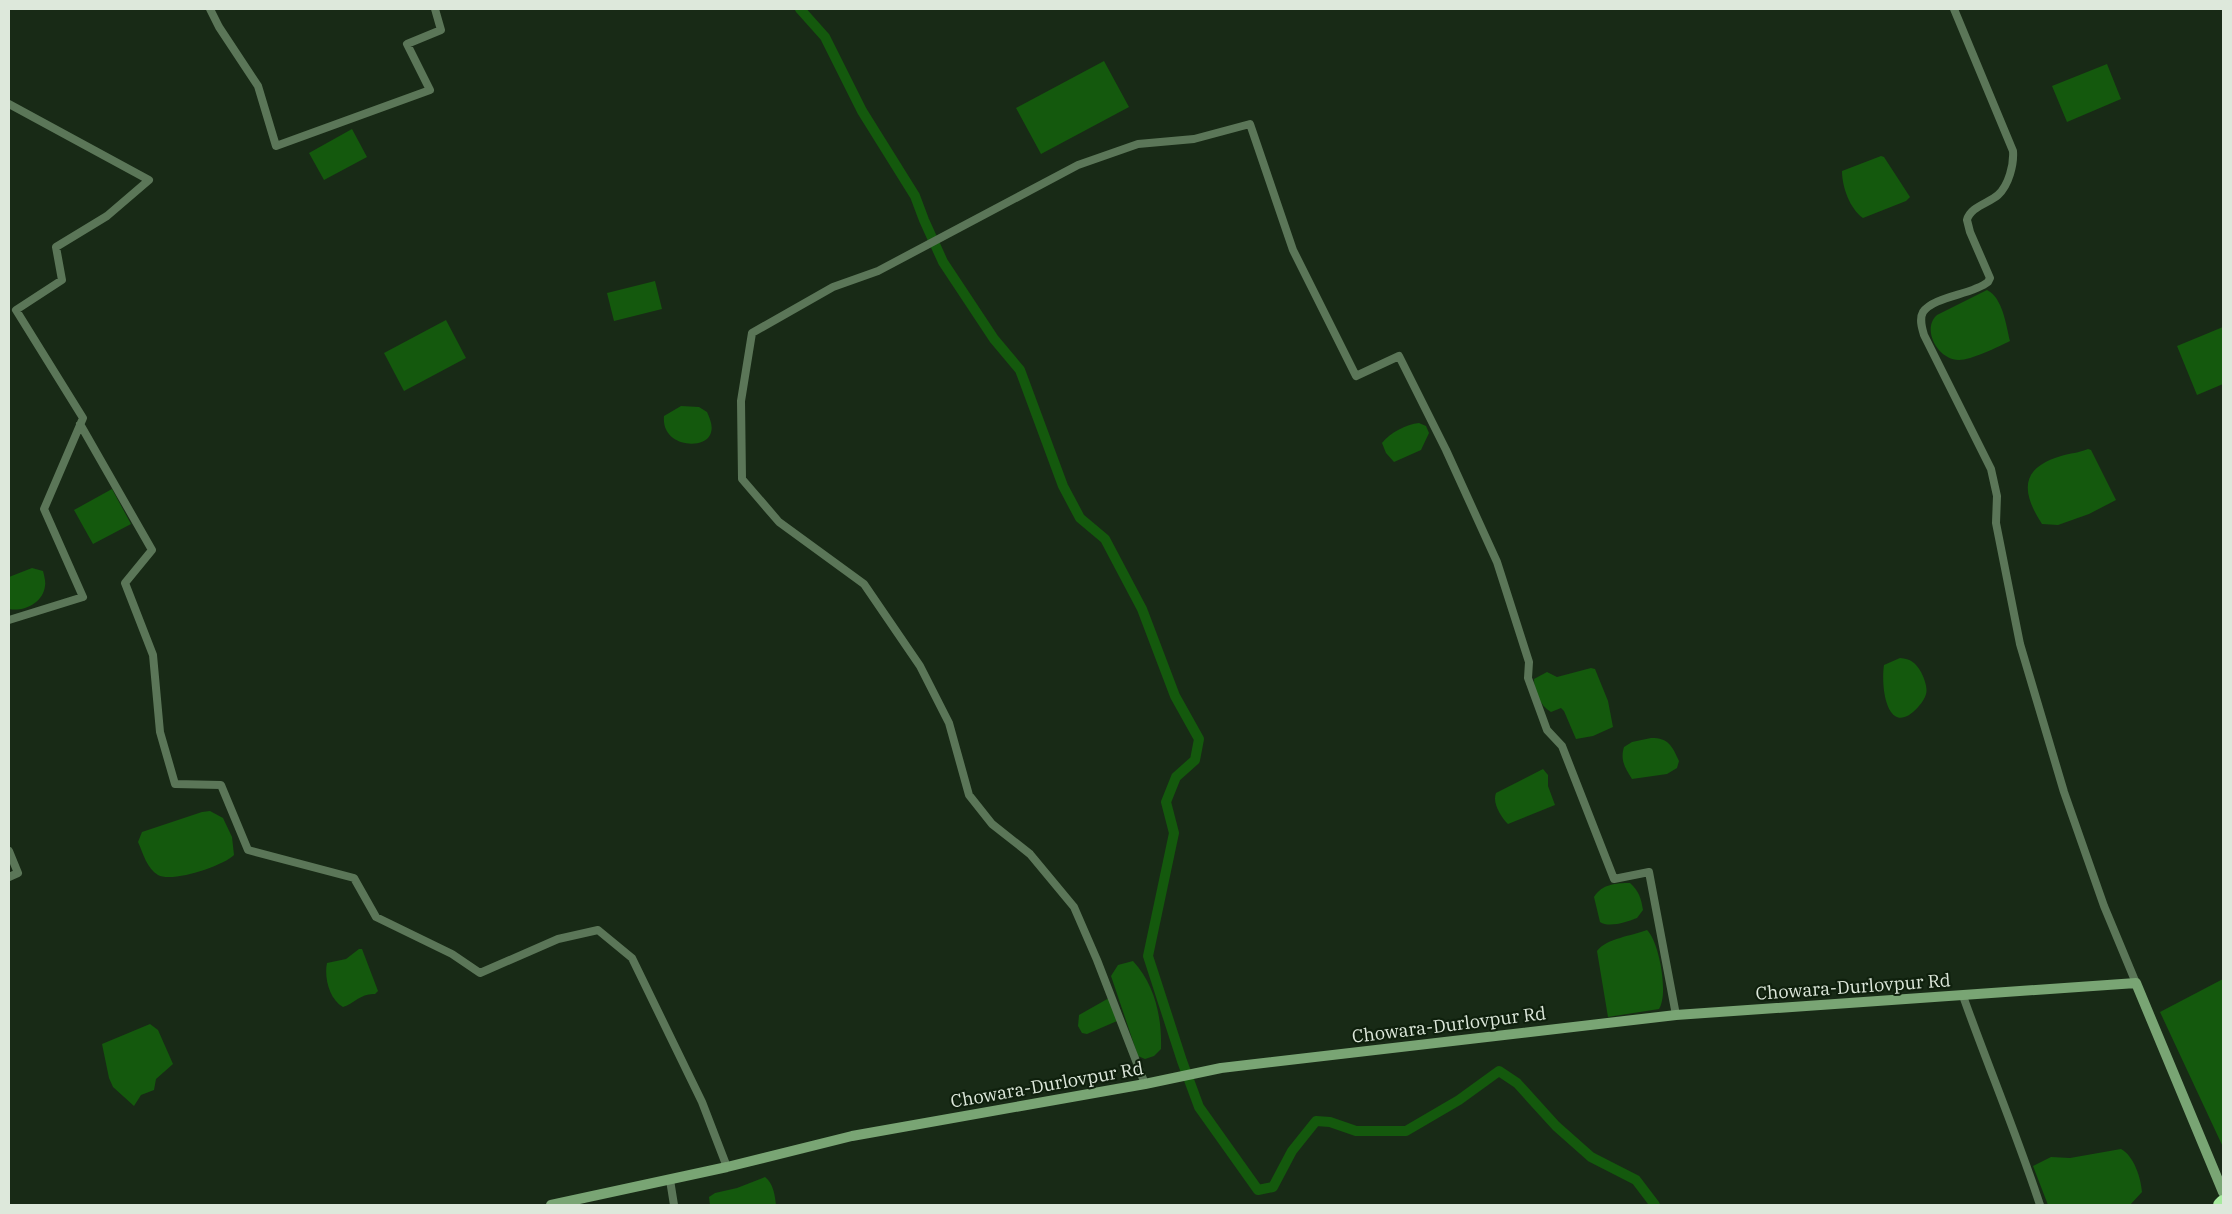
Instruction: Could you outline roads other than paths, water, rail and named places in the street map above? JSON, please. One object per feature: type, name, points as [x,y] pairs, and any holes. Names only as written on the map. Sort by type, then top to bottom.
[{"type":"highway","points":[[2220,1205],[2223,1202]]},
{"type":"street","points":[[210,9],[258,86],[276,146],[430,90],[407,44],[441,30],[435,9]]},
{"type":"street","points":[[1954,9],[2013,150],[2014,165],[1999,194],[1972,211],[1967,220],[1970,232],[1990,278],[1988,282],[1930,306],[1922,313],[1921,322],[1924,335],[1991,469],[1997,496],[1996,523],[2020,644],[2067,800],[2104,906],[2223,1192]]},
{"type":"street","points":[[9,104],[149,180],[107,216],[56,247],[62,280],[16,310],[83,418],[44,509],[83,597],[9,620]]},
{"type":"street","points":[[1145,1084],[1097,960],[1074,907],[1030,854],[992,824],[969,795],[949,723],[920,666],[864,584],[779,522],[742,479],[741,400],[752,333],[833,287],[878,271],[1078,165],[1138,144],[1194,139],[1250,124],[1293,250],[1356,376],[1399,356],[1446,450],[1497,562],[1530,662],[1528,678],[1547,730],[1562,746],[1614,879],[1649,872],[1676,1015]]},
{"type":"street","points":[[80,424],[152,550],[125,583],[153,655],[160,732],[175,784],[222,785],[248,850],[354,878],[376,917],[452,954],[480,973],[558,939],[598,930],[632,958],[702,1102],[727,1167]]},
{"type":"street","points":[[9,851],[18,873],[9,877]]},
{"type":"street","name":"Chowara-Durlovpur Rd","points":[[551,1205],[727,1167],[852,1136],[1145,1084],[1221,1068],[1676,1015],[2136,983]]},
{"type":"street","points":[[1963,996],[1984,1056],[2024,1157],[2040,1205]]},
{"type":"street","points":[[670,1180],[674,1205]]},
{"type":"waterway","points":[[800,9],[825,37],[862,111],[915,196],[943,262],[994,339],[1020,370],[1063,486],[1080,518],[1105,539],[1142,609],[1175,696],[1199,739],[1195,760],[1176,777],[1166,802],[1174,833],[1148,956],[1199,1107],[1258,1190],[1273,1187],[1292,1151],[1316,1121],[1330,1122],[1356,1131],[1406,1131],[1459,1100],[1499,1071],[1517,1083],[1556,1126],[1591,1157],[1636,1180],[1655,1205]]}]
